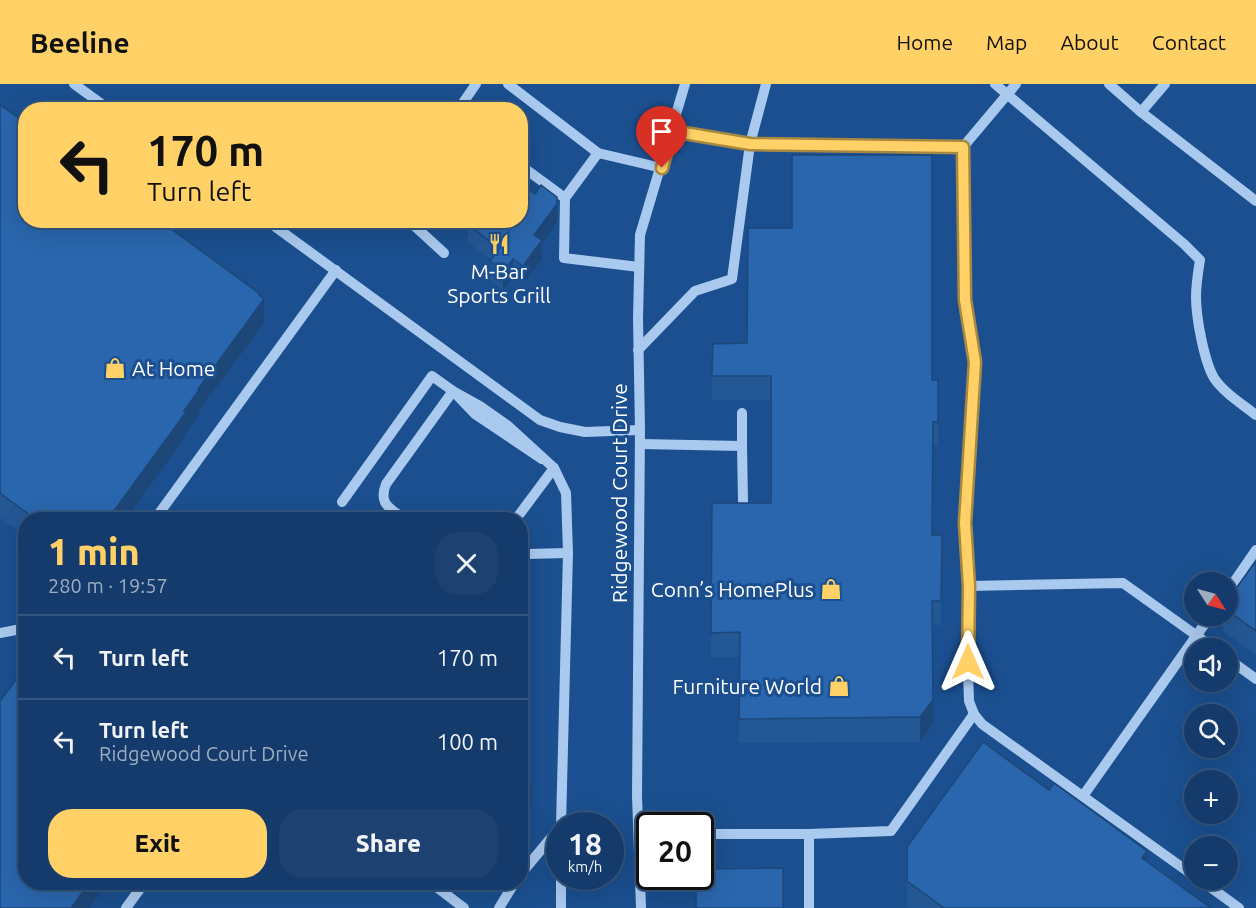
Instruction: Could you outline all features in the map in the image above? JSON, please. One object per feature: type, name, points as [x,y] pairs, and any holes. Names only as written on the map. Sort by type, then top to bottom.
[{"type":"street","points":[[74,84],[99,102]]},
{"type":"street","points":[[464,102],[476,84]]},
{"type":"street","points":[[508,84],[598,153],[662,168]]},
{"type":"street","points":[[673,84],[685,86]]},
{"type":"street","points":[[638,350],[695,291],[732,279],[750,144],[766,84]]},
{"type":"street","points":[[995,84],[1200,260],[1196,297],[1198,317],[1201,339],[1214,378],[1228,393],[1256,415]]},
{"type":"street","points":[[1016,84],[963,147],[965,300],[975,362],[965,523],[969,586],[969,701],[974,714],[982,724],[1184,869]]},
{"type":"street","points":[[1109,84],[1256,201]]},
{"type":"street","points":[[1142,112],[1165,84]]},
{"type":"street","name":"Ridgewood Court Drive","points":[[644,812],[638,350],[640,235],[685,86]]},
{"type":"street","points":[[672,131],[750,144],[963,147]]},
{"type":"street","points":[[598,153],[565,198],[564,258],[639,267]]},
{"type":"street","points":[[528,171],[565,198]]},
{"type":"street","points":[[277,228],[540,420],[585,432],[640,430]]},
{"type":"street","points":[[417,228],[444,253]]},
{"type":"street","points":[[160,512],[336,270]]},
{"type":"street","points":[[342,502],[432,376],[453,391],[475,414],[554,468],[566,494],[568,553],[560,812]]},
{"type":"street","points":[[395,512],[386,505],[382,492],[453,391]]},
{"type":"street","points":[[742,413],[743,502]]},
{"type":"street","points":[[640,444],[742,446]]},
{"type":"street","points":[[521,512],[554,468]]},
{"type":"street","points":[[1238,576],[1256,550]]},
{"type":"street","points":[[528,554],[568,553]]},
{"type":"street","points":[[969,586],[1123,583],[1201,638]]},
{"type":"street","points":[[1083,796],[1203,626]]},
{"type":"street","points":[[0,633],[18,630]]},
{"type":"street","points":[[1238,666],[1256,679]]},
{"type":"street","points":[[714,834],[891,831],[974,714]]},
{"type":"street","points":[[809,834],[809,908]]},
{"type":"street","points":[[528,865],[546,843]]},
{"type":"street","points":[[126,908],[139,890]]},
{"type":"street","points":[[440,890],[464,908]]},
{"type":"street","points":[[499,908],[510,890]]},
{"type":"street","points":[[561,890],[561,908]]},
{"type":"street","name":"Ridgewood Court Drive","points":[[641,908],[642,890]]},
{"type":"street","points":[[1214,890],[1239,908]]},
{"type":"building","name":"At Home","points":[[0,105],[18,117],[18,228],[170,228],[264,299],[198,389],[184,411],[186,412],[113,512],[26,512],[0,493]]},
{"type":"building","points":[[792,155],[932,155],[932,380],[938,380],[938,422],[933,422],[932,535],[942,535],[941,601],[932,601],[933,700],[920,717],[739,719],[740,632],[711,633],[712,503],[771,503],[771,376],[712,376],[713,344],[747,343],[748,228],[792,228]]},
{"type":"building","points":[[541,185],[557,197],[557,204],[534,235],[542,240],[523,266],[513,259],[503,272],[490,261],[499,249],[473,228],[528,228],[528,189],[535,194]]},
{"type":"building","points":[[1256,561],[1256,631],[1238,618],[1238,586]]},
{"type":"building","points":[[18,677],[18,890],[84,890],[71,908],[0,908],[0,701]]},
{"type":"building","points":[[983,742],[1049,790],[1054,783],[1147,851],[1142,858],[1211,908],[944,908],[907,881],[907,847]]},
{"type":"building","points":[[783,868],[783,908],[696,908],[696,890],[714,890],[714,869]]},
{"type":"place","name":"M-Bar Sports Grill","points":[[499,244]]},
{"type":"place","name":"At Home","points":[[115,368]]},
{"type":"place","name":"Conn’s HomePlus","points":[[831,589]]},
{"type":"place","name":"Furniture World","points":[[839,686]]},
{"type":"route","points":[[662,168],[672,131],[750,144],[963,147],[965,300],[975,362],[965,523],[969,586],[968,662]]}]
